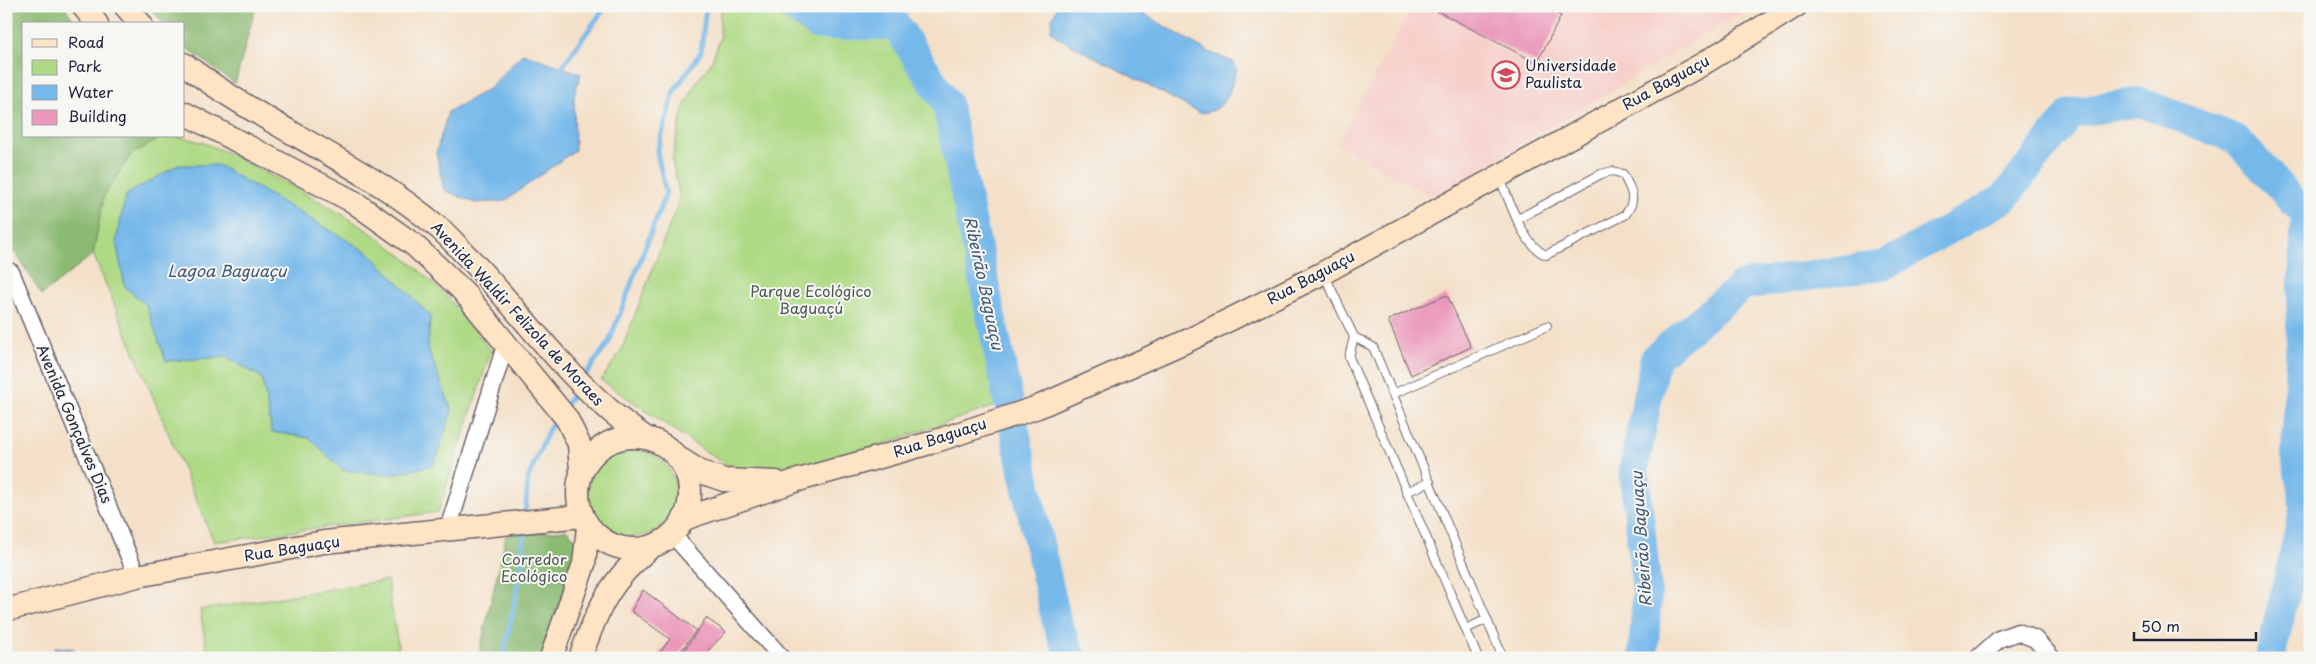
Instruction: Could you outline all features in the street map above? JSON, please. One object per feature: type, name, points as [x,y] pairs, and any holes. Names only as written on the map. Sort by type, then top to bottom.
[{"type":"main road","points":[[83,6],[95,22]]},
{"type":"main road","name":"Rua Baguaçu","points":[[795,481],[930,443],[1038,407],[1190,340],[1323,274],[1498,175],[1701,65],[1796,6]]},
{"type":"main road","name":"Avenida Waldir Felizola de Moraes","points":[[185,65],[216,89],[260,116],[353,167],[407,202],[441,229],[589,393],[619,420],[646,438]]},
{"type":"main road","points":[[189,116],[216,89]]},
{"type":"main road","name":"Avenida Waldir Felizola de Moraes","points":[[189,116],[354,202],[414,245],[463,291],[568,419],[579,444],[582,471]]},
{"type":"main road","points":[[551,658],[584,564],[585,522],[577,494],[582,471],[592,455],[608,443],[626,437],[646,438],[663,445],[677,457],[701,472],[724,480],[795,481]]},
{"type":"main road","points":[[677,457],[686,471],[690,487],[689,504],[678,527]]},
{"type":"main road","points":[[580,658],[597,613],[613,583],[636,559],[678,527],[795,481]]},
{"type":"main road","name":"Rua Baguaçu","points":[[6,610],[137,576],[324,542],[551,519],[585,522]]},
{"type":"main road","points":[[585,522],[601,540],[617,547],[635,550],[652,546]]},
{"type":"street","name":"Avenida Gonçalves Dias","points":[[8,273],[137,576]]},
{"type":"street","points":[[448,529],[506,343]]},
{"type":"street","points":[[678,527],[782,658]]},
{"type":"street","points":[[1978,658],[1999,639],[2018,632],[2035,639],[2052,658]]},
{"type":"lane","points":[[1498,175],[1518,219],[1528,241],[1536,251],[1546,255],[1625,215],[1632,206],[1632,193],[1623,174],[1613,171],[1601,174],[1518,219]]},
{"type":"lane","points":[[1323,274],[1354,337],[1373,347],[1503,658]]},
{"type":"lane","points":[[1393,394],[1547,326]]},
{"type":"lane","points":[[1354,337],[1348,357],[1478,658]]},
{"type":"lane","points":[[1406,492],[1430,482]]},
{"type":"lane","points":[[1466,628],[1487,619]]},
{"type":"shaded area","name":"Universidade Paulista","points":[[1413,6],[1752,6],[1434,198],[1337,144]]},
{"type":"green space","points":[[6,6],[64,6],[75,22],[22,22],[22,138],[161,138],[131,154],[104,196],[93,254],[42,295],[15,252],[6,255]]},
{"type":"green space","points":[[148,6],[256,6],[235,84],[185,47],[185,22],[162,22]]},
{"type":"green space","name":"Parque Ecológico Baguaçú","points":[[724,6],[766,6],[807,35],[892,38],[935,109],[995,406],[801,472],[742,474],[601,380],[621,351],[680,198],[672,160],[683,109],[697,81],[711,63],[720,38],[720,13]]},
{"type":"green space","points":[[161,138],[191,139],[229,154],[311,196],[377,237],[418,269],[451,302],[491,351],[438,512],[214,542],[93,254],[103,196],[131,154]],"holes":[[[146,305],[430,315],[428,349],[452,411],[342,470],[310,438],[272,432],[262,378],[228,357],[166,361]]]},
{"type":"green space","points":[[623,449],[641,449],[657,456],[669,468],[676,484],[676,502],[669,518],[657,530],[641,537],[623,537],[607,530],[595,518],[588,502],[588,484],[595,468],[607,456]]},
{"type":"green space","name":"Corredor Ecológico","points":[[567,530],[580,543],[542,658],[478,658],[506,535]]},
{"type":"green space","points":[[387,580],[400,658],[208,658],[200,610]]},
{"type":"water","points":[[1058,6],[1130,6],[1209,52],[1233,62],[1237,70],[1226,99],[1216,109],[1200,113],[1057,37],[1051,30],[1052,19]]},
{"type":"water","points":[[523,53],[581,74],[574,96],[575,150],[505,201],[475,203],[444,190],[436,153],[448,112],[490,88]]},
{"type":"water","name":"Lagoa Baguaçu","points":[[178,165],[218,165],[369,253],[430,315],[428,349],[452,411],[434,465],[390,475],[342,470],[310,438],[272,432],[262,378],[227,357],[166,361],[146,305],[125,287],[116,242],[126,195]]},
{"type":"water","points":[[55,647],[74,649],[74,658],[54,657]]},
{"type":"building","points":[[1440,6],[1542,6],[1561,16],[1537,63],[1437,11]]},
{"type":"building","points":[[1447,295],[1471,347],[1411,375],[1388,320]]},
{"type":"building","points":[[643,590],[696,630],[676,658],[656,658],[670,639],[631,611]]},
{"type":"building","points":[[706,618],[726,632],[701,658],[679,658]]},
{"type":"waterway","points":[[562,67],[606,6]]},
{"type":"waterway","points":[[584,377],[609,342],[666,193],[657,152],[674,91],[701,52],[706,6]]},
{"type":"waterway","name":"Ribeirão Baguaçu","points":[[792,6],[818,25],[896,25],[947,104],[1030,504],[1057,623],[1072,658]]},
{"type":"waterway","name":"Ribeirão Baguaçu","points":[[1643,658],[1647,593],[1634,468],[1655,358],[1743,285],[1885,265],[2003,199],[2071,113],[2140,102],[2236,139],[2306,215],[2296,454],[2305,507],[2270,658]]},
{"type":"waterway","points":[[565,406],[577,388]]},
{"type":"waterway","points":[[525,517],[528,478],[548,431],[557,417]]},
{"type":"waterway","points":[[2296,454],[2310,453]]},
{"type":"waterway","points":[[503,658],[522,566],[524,528]]},
{"type":"place","name":"Universidade Paulista","points":[[1506,75]]}]
